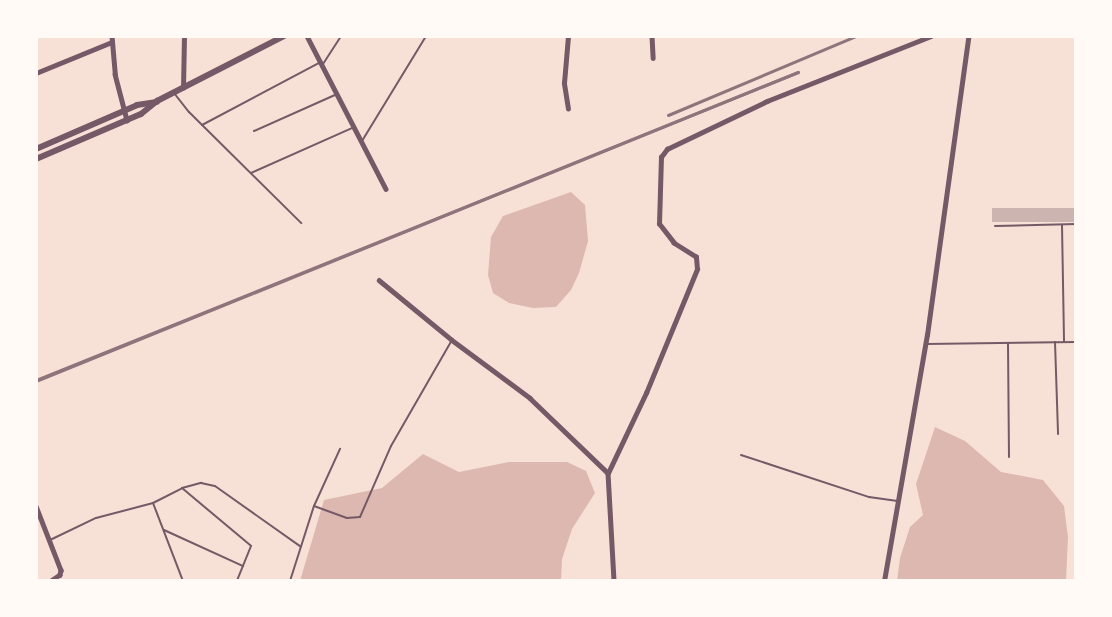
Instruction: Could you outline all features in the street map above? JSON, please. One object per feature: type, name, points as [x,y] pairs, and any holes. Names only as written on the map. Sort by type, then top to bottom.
[{"type":"street","points":[[112,36],[122,111],[127,120]]},
{"type":"street","points":[[183,88],[184,36]]},
{"type":"street","points":[[36,149],[137,105],[157,101],[284,36]]},
{"type":"street","points":[[307,36],[386,189]]},
{"type":"street","points":[[568,36],[564,83],[568,109]]},
{"type":"street","points":[[652,36],[653,58]]},
{"type":"street","points":[[614,581],[608,473],[698,269],[696,257],[674,243],[659,224],[661,157],[668,149],[767,101],[931,36]]},
{"type":"street","points":[[962,36],[968,38],[980,36]]},
{"type":"street","points":[[884,580],[926,345],[968,38]]},
{"type":"street","points":[[36,73],[112,42]]},
{"type":"street","points":[[36,159],[141,114],[157,101]]},
{"type":"street","points":[[379,280],[452,340],[530,398],[608,473]]},
{"type":"street","points":[[36,506],[61,570],[60,575],[51,581]]},
{"type":"lane","points":[[202,125],[321,64],[341,36]]},
{"type":"lane","points":[[361,142],[426,36]]},
{"type":"lane","points":[[174,93],[202,125],[301,223]]},
{"type":"lane","points":[[254,131],[337,94]]},
{"type":"lane","points":[[251,173],[354,127]]},
{"type":"lane","points":[[995,226],[1076,224]]},
{"type":"lane","points":[[1062,225],[1064,342]]},
{"type":"lane","points":[[314,506],[347,519],[360,517],[390,446],[452,340]]},
{"type":"lane","points":[[1055,342],[1058,434]]},
{"type":"lane","points":[[926,345],[1076,342]]},
{"type":"lane","points":[[1008,343],[1009,457]]},
{"type":"lane","points":[[290,581],[314,506],[340,449]]},
{"type":"lane","points":[[741,455],[869,497],[898,501]]},
{"type":"lane","points":[[50,540],[96,518],[153,503],[182,488],[201,483],[215,486],[301,547]]},
{"type":"lane","points":[[182,488],[249,544],[251,549],[237,581]]},
{"type":"lane","points":[[153,503],[183,581]]},
{"type":"lane","points":[[164,530],[243,566]]},
{"type":"lane","points":[[842,581],[884,580]]},
{"type":"shaded area","points":[[571,192],[585,205],[588,241],[579,273],[571,290],[556,307],[533,308],[509,303],[493,293],[488,275],[491,237],[503,216]]},
{"type":"shaded area","points":[[935,427],[965,441],[1001,472],[1043,480],[1064,506],[1068,537],[1066,581],[897,581],[900,558],[910,527],[923,515],[916,484]]},
{"type":"shaded area","points":[[423,454],[459,472],[509,462],[567,462],[586,471],[595,493],[572,529],[562,559],[561,581],[300,581],[324,500],[382,488]]},
{"type":"building","points":[[992,208],[1076,208],[1076,222],[992,222]]},
{"type":"railway","points":[[668,115],[856,36]]},
{"type":"railway","points":[[36,380],[798,72],[36,381]]}]
